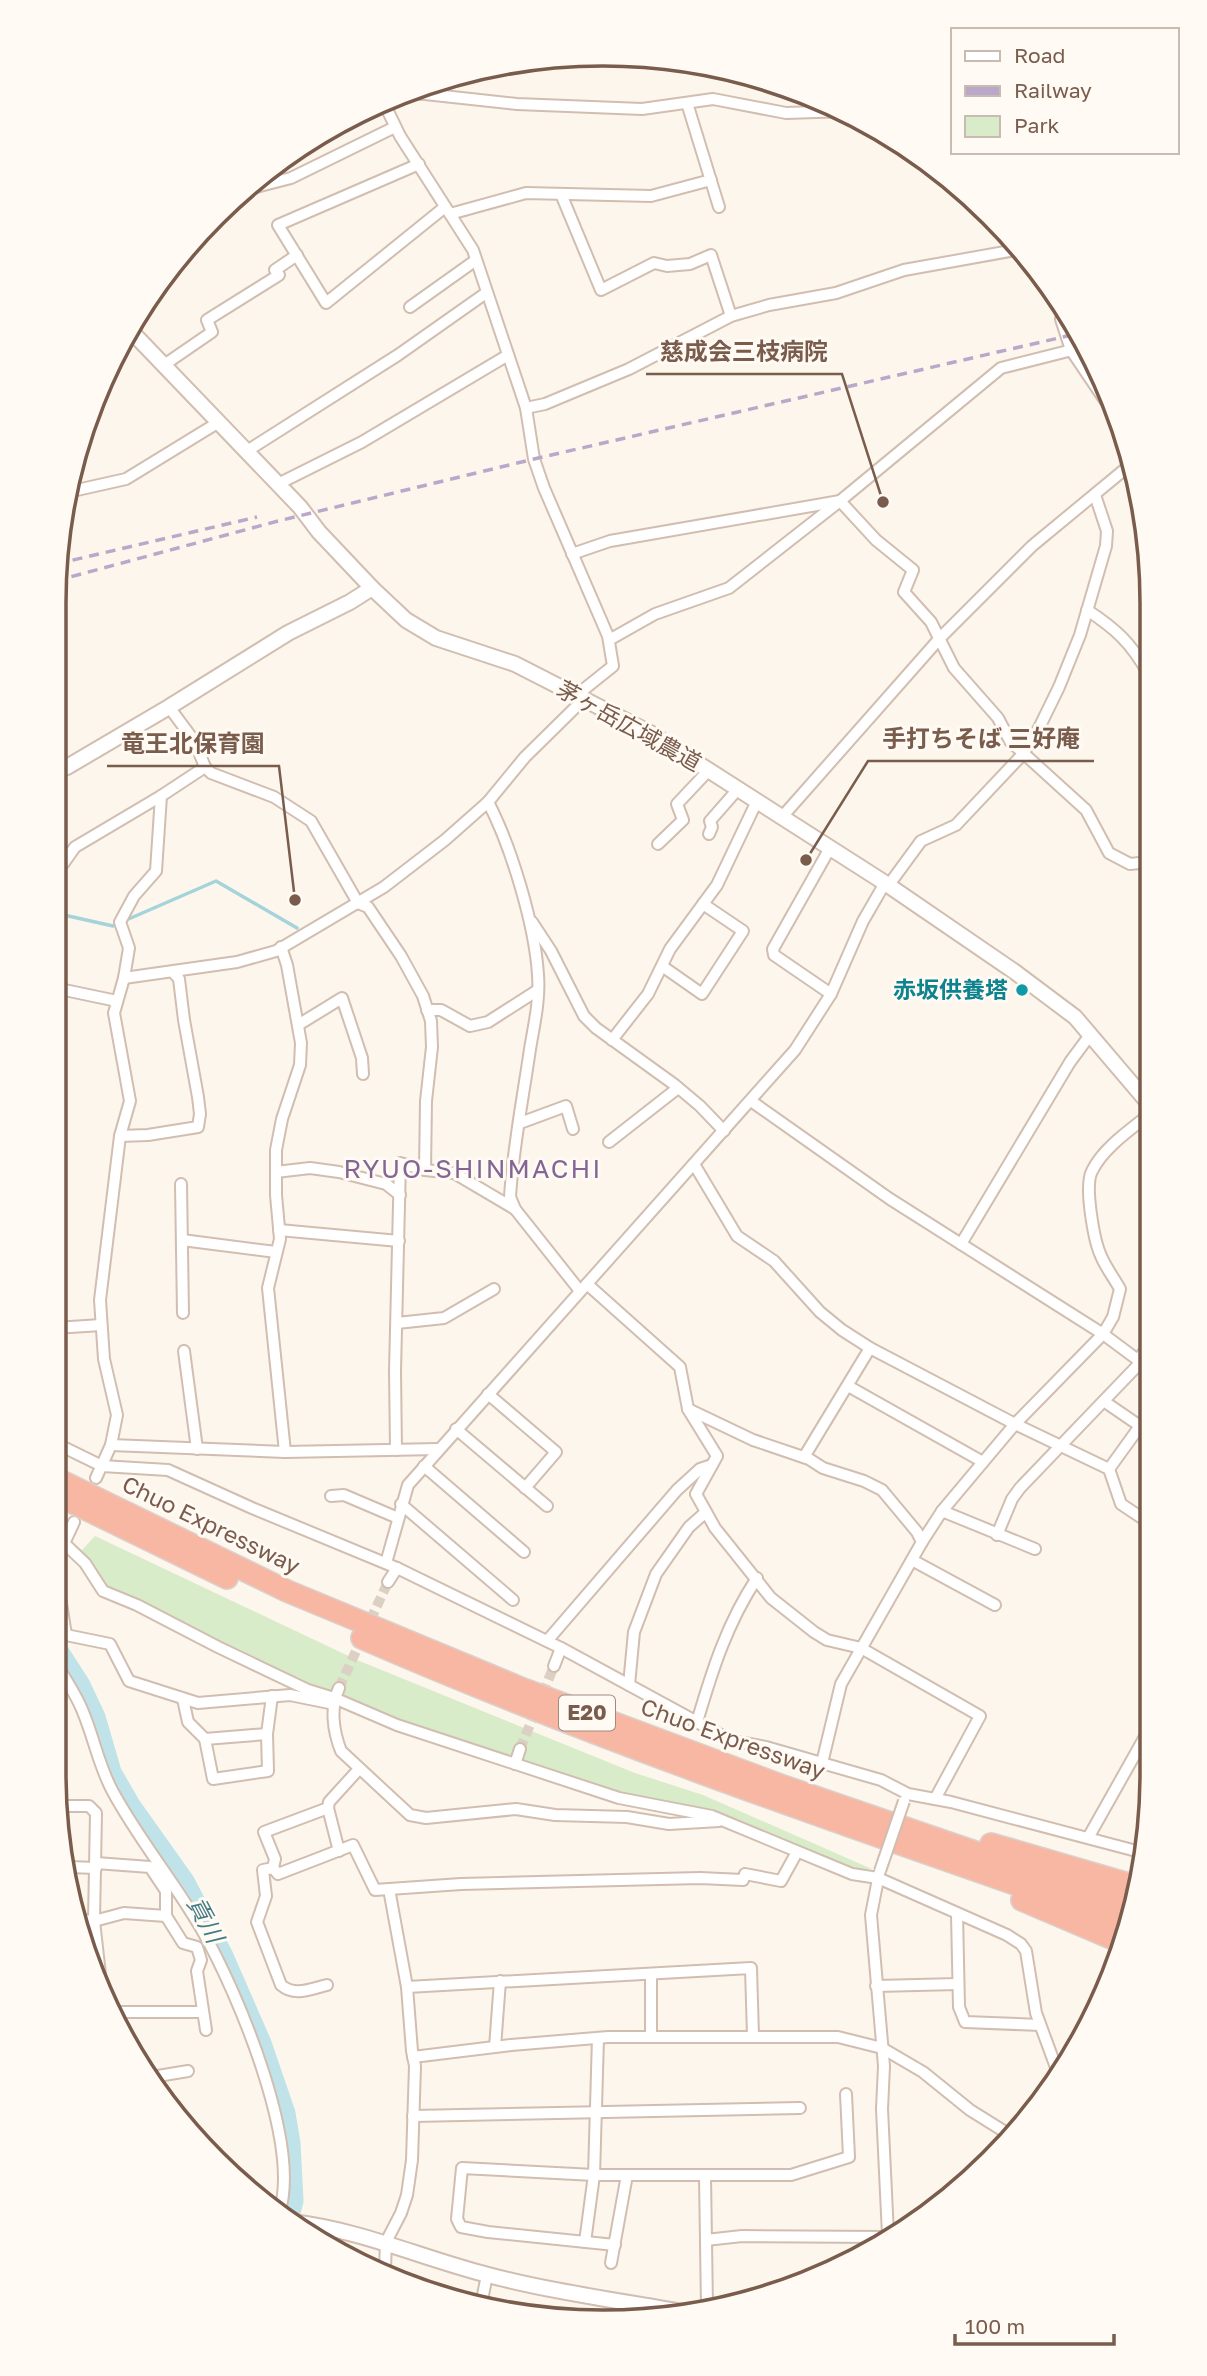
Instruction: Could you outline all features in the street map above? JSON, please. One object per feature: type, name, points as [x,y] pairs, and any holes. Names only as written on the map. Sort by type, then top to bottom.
[{"type":"highway","name":"Chuo Expressway","points":[[66,1483],[287,1591],[523,1689],[780,1785],[1124,1903]]},
{"type":"highway","name":"Chuo Expressway","points":[[66,1499],[269,1598],[528,1708],[824,1818],[1119,1920]]},
{"type":"highway","points":[[780,1785],[1128,1884]]},
{"type":"highway","points":[[824,1818],[1114,1939]]},
{"type":"street","points":[[442,92],[517,104],[642,109],[713,99],[786,113],[819,112]]},
{"type":"street","points":[[687,103],[719,207]]},
{"type":"street","points":[[124,978],[237,962],[281,947],[358,902],[394,879],[445,840],[488,802],[581,696],[613,666],[609,640],[534,459],[526,408],[473,250],[388,112]]},
{"type":"street","points":[[270,183],[291,177],[395,127]]},
{"type":"street","points":[[419,164],[278,225],[326,303],[447,210],[526,193],[651,196],[711,180]]},
{"type":"street","points":[[561,194],[601,290],[654,263],[667,266],[690,264],[711,255],[731,316]]},
{"type":"street","points":[[526,408],[545,404],[629,369],[731,316],[836,293],[904,270],[1009,251]]},
{"type":"street","points":[[164,365],[212,332],[207,320],[279,275],[275,270],[297,255]]},
{"type":"street","points":[[410,307],[476,260]]},
{"type":"street","points":[[247,451],[398,355],[486,293]]},
{"type":"street","points":[[1063,326],[1071,350],[1091,379]]},
{"type":"street","name":"茅ヶ岳広域農道","points":[[137,337],[300,507],[319,532],[372,588],[406,620],[436,638],[515,664],[581,696],[652,734],[782,817],[1015,972],[1065,1009],[1075,1017],[1140,1093]]},
{"type":"street","points":[[609,640],[655,614],[729,588],[840,501],[1001,368],[1076,349]]},
{"type":"street","points":[[278,484],[352,448],[508,355]]},
{"type":"street","points":[[79,489],[126,479],[219,422]]},
{"type":"street","points":[[782,817],[940,638],[1032,546],[1123,471]]},
{"type":"street","points":[[388,1582],[398,1518],[408,1485],[795,1051],[831,994],[863,921],[886,885],[921,841],[956,825],[1023,754],[1039,729],[1059,687],[1087,610],[1106,546],[1107,531],[1095,495]]},
{"type":"street","points":[[572,554],[610,541],[840,501]]},
{"type":"street","points":[[840,501],[876,540],[912,570],[904,592],[922,610],[940,638],[954,668],[998,718],[1010,741],[1086,810],[1109,853],[1130,864],[1140,863]]},
{"type":"street","points":[[66,767],[288,632],[350,602],[372,588]]},
{"type":"street","points":[[1087,610],[1120,633],[1140,658]]},
{"type":"street","points":[[169,707],[195,742],[205,767],[211,774],[274,797],[311,821],[358,902],[368,908],[401,956],[423,996],[431,1021],[425,1170]]},
{"type":"street","points":[[66,860],[75,848],[205,767]]},
{"type":"street","points":[[658,844],[682,820],[677,804],[709,770]]},
{"type":"street","points":[[709,834],[712,827],[710,821],[738,789]]},
{"type":"street","points":[[96,1478],[111,1444],[117,1415],[104,1359],[100,1300],[120,1136],[130,1101],[114,1013],[129,948],[121,926],[134,896],[156,871],[161,796]]},
{"type":"street","points":[[612,1040],[648,994],[670,949],[717,885],[757,801]]},
{"type":"street","points":[[488,802],[502,828],[527,914],[537,965],[537,1012],[510,1196],[515,1209]]},
{"type":"street","points":[[830,848],[773,949],[774,955],[831,994]]},
{"type":"street","points":[[662,966],[702,994],[743,931],[704,904]]},
{"type":"street","points":[[527,914],[551,951],[584,1016],[678,1088],[724,1131]]},
{"type":"street","points":[[281,947],[301,1043],[300,1065],[282,1119],[276,1150],[280,1239],[268,1288],[285,1452]]},
{"type":"street","points":[[120,1136],[148,1135],[198,1127],[198,1097],[179,979],[173,972]]},
{"type":"street","points":[[427,1010],[440,1010],[470,1026],[488,1022],[538,990]]},
{"type":"street","points":[[66,992],[117,1001]]},
{"type":"street","points":[[298,1025],[342,998],[362,1058],[363,1074]]},
{"type":"street","points":[[961,1244],[1070,1062],[1090,1035]]},
{"type":"street","points":[[609,1142],[678,1088]]},
{"type":"street","points":[[751,1101],[890,1199],[1103,1334],[1140,1362]]},
{"type":"street","points":[[520,1123],[566,1106],[573,1129]]},
{"type":"street","points":[[822,1763],[841,1684],[942,1511],[1015,1424],[1103,1334],[1113,1317],[1121,1289],[1100,1255],[1090,1203],[1090,1173],[1099,1159],[1140,1122]]},
{"type":"street","points":[[396,1450],[400,1163],[425,1170],[454,1173],[515,1209],[583,1288],[680,1367],[688,1409],[718,1456],[696,1494],[715,1528],[771,1598],[827,1640],[861,1648],[980,1716],[935,1799]]},
{"type":"street","points":[[694,1164],[737,1236],[774,1261],[820,1312],[842,1330],[870,1348],[1015,1424],[1109,1469],[1121,1504],[1140,1517]]},
{"type":"street","points":[[276,1172],[310,1168],[339,1172],[386,1185],[400,1195]]},
{"type":"street","points":[[181,1184],[183,1313]]},
{"type":"street","points":[[279,1230],[399,1241]]},
{"type":"street","points":[[182,1240],[276,1252]]},
{"type":"street","points":[[397,1323],[444,1318],[494,1289]]},
{"type":"street","points":[[66,1327],[101,1325]]},
{"type":"street","points":[[804,1457],[870,1348]]},
{"type":"street","points":[[184,1351],[197,1449]]},
{"type":"street","points":[[997,1535],[1012,1499],[1060,1445],[1140,1367]]},
{"type":"street","points":[[848,1386],[983,1462]]},
{"type":"street","points":[[488,1394],[556,1452],[525,1488]]},
{"type":"street","points":[[1105,1402],[1140,1426],[1109,1469]]},
{"type":"street","points":[[688,1409],[753,1440],[804,1457],[823,1468],[863,1480],[882,1490],[917,1532],[922,1542]]},
{"type":"street","points":[[456,1429],[547,1506]]},
{"type":"street","points":[[111,1444],[285,1452],[438,1449]]},
{"type":"street","points":[[66,1448],[103,1466],[168,1470],[251,1508],[392,1566],[561,1648],[730,1740],[766,1747],[881,1780],[906,1797],[935,1799],[1135,1851]]},
{"type":"street","points":[[547,1641],[677,1490],[700,1469],[712,1465]]},
{"type":"street","points":[[424,1466],[524,1552]]},
{"type":"street","points":[[331,1496],[344,1495],[398,1518]]},
{"type":"street","points":[[401,1504],[513,1600]]},
{"type":"street","points":[[942,1511],[1035,1549]]},
{"type":"street","points":[[629,1685],[634,1632],[656,1574],[689,1527],[706,1512]]},
{"type":"street","points":[[66,1532],[74,1522]]},
{"type":"street","points":[[66,1546],[85,1563],[103,1591],[137,1605],[309,1690],[336,1697],[397,1725],[619,1798],[722,1820],[852,1874],[879,1875],[957,1914],[1007,1935],[1021,1944],[1026,1951],[1036,2013],[1055,2064]]},
{"type":"street","points":[[912,1560],[995,1605]]},
{"type":"street","points":[[697,1722],[722,1642],[743,1599],[757,1578]]},
{"type":"street","points":[[66,1637],[110,1644],[129,1681],[198,1703],[290,1695],[336,1697]]},
{"type":"street","points":[[554,1666],[561,1648]]},
{"type":"street","points":[[66,1681],[79,1703],[111,1790],[201,1928],[225,1974],[258,2057],[275,2114],[281,2139],[285,2188],[282,2202]]},
{"type":"street","points":[[183,1699],[188,1722],[205,1739],[213,1779],[268,1771],[267,1734],[272,1696]]},
{"type":"street","points":[[336,1697],[337,1742],[341,1751],[410,1815],[426,1818],[516,1809],[555,1815],[627,1817],[669,1824],[722,1820]]},
{"type":"street","points":[[205,1739],[267,1734]]},
{"type":"street","points":[[1088,1838],[1140,1746]]},
{"type":"street","points":[[515,1764],[520,1749]]},
{"type":"street","points":[[339,1851],[328,1808],[329,1802],[359,1769]]},
{"type":"street","points":[[887,2229],[882,2049],[871,1915],[879,1875],[906,1797]]},
{"type":"street","points":[[68,1806],[89,1806],[96,1813],[94,1921],[97,1952]]},
{"type":"street","points":[[273,1868],[275,1859],[264,1832],[328,1808]]},
{"type":"street","points":[[273,1868],[278,1874],[352,1845],[375,1890],[461,1884],[700,1878],[744,1880],[745,1874],[781,1881],[796,1852]]},
{"type":"street","points":[[75,1867],[150,1867],[166,1891],[166,1916],[183,1943],[197,1947],[201,1961],[197,1970],[206,2030]]},
{"type":"street","points":[[273,1868],[263,1870],[266,1896],[257,1922],[281,1985],[288,1992],[295,1993],[327,1985]]},
{"type":"street","points":[[385,2263],[386,2242],[407,2195],[412,2160],[415,2066],[407,1987],[389,1889]]},
{"type":"street","points":[[88,1921],[124,1913],[166,1916]]},
{"type":"street","points":[[957,1914],[961,2017],[965,2022],[1040,2025]]},
{"type":"street","points":[[407,1987],[751,1968],[753,2036]]},
{"type":"street","points":[[651,1973],[652,2037]]},
{"type":"street","points":[[495,2048],[500,1981]]},
{"type":"street","points":[[876,1986],[958,1984]]},
{"type":"street","points":[[123,2012],[203,2012]]},
{"type":"street","points":[[413,2057],[598,2038],[838,2037],[882,2049],[923,2072],[970,2110],[1003,2131]]},
{"type":"street","points":[[585,2242],[593,2175],[598,2038]]},
{"type":"street","points":[[160,2076],[188,2071]]},
{"type":"street","points":[[614,2245],[461,2227],[457,2219],[462,2168],[593,2175],[791,2175],[849,2157],[846,2094]]},
{"type":"street","points":[[413,2116],[800,2108]]},
{"type":"street","points":[[611,2263],[628,2175]]},
{"type":"street","points":[[705,2176],[707,2299]]},
{"type":"street","points":[[315,2226],[386,2242],[487,2275],[638,2308]]},
{"type":"street","points":[[706,2240],[765,2236],[875,2236]]},
{"type":"street","points":[[483,2295],[487,2275]]},
{"type":"green space","points":[[95,1536],[357,1660],[635,1773],[703,1795],[872,1869],[849,1869],[713,1811],[626,1793],[426,1731],[301,1683],[106,1587],[82,1550]]},
{"type":"waterway","points":[[124,921],[216,881],[297,928]]},
{"type":"waterway","points":[[66,915],[113,926],[117,924]]},
{"type":"waterway","name":"貢川","points":[[66,1662],[96,1717],[112,1772],[131,1805],[185,1881],[224,1956],[262,2043],[286,2113],[291,2143],[294,2201],[292,2210]]},
{"type":"tunnel","points":[[339,1688],[388,1582]]},
{"type":"tunnel","points":[[520,1749],[554,1666]]},
{"type":"railway","points":[[67,578],[278,521],[534,459],[1069,336]]},
{"type":"railway","points":[[69,561],[257,517]]},
{"type":"place","name":"慈成会三枝病院","points":[[883,502]]},
{"type":"place","name":"手打ちそば 三好庵","points":[[806,860]]},
{"type":"place","name":"竜王北保育園","points":[[295,900]]},
{"type":"place","name":"赤坂供養塔","points":[[1022,990]]},
{"type":"district","name":"RYUO-SHINMACHI","points":[[473,1169]]}]
